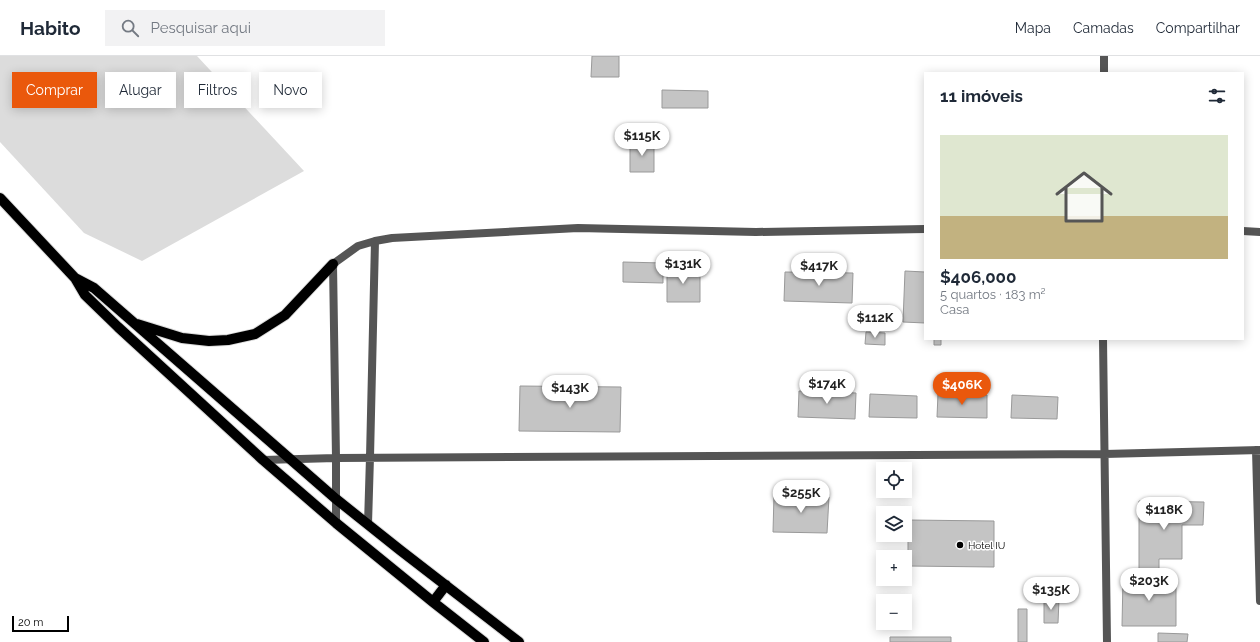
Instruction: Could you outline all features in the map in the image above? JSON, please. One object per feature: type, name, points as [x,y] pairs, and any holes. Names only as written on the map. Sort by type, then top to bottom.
[{"type":"main road","points":[[0,198],[75,278],[85,295],[96,306],[263,460],[336,523],[484,642]]},
{"type":"main road","points":[[134,323],[182,338],[210,341],[228,340],[255,334],[285,315],[333,264]]},
{"type":"main road","points":[[75,278],[94,288],[336,499],[519,642]]},
{"type":"main road","points":[[433,602],[446,585]]},
{"type":"street","points":[[1104,56],[1104,72]]},
{"type":"street","points":[[336,523],[333,264],[358,246],[392,238],[578,228],[756,232],[924,229]]},
{"type":"street","points":[[1244,231],[1260,232]]},
{"type":"street","points":[[368,524],[375,241]]},
{"type":"street","points":[[1103,340],[1107,642]]},
{"type":"street","points":[[263,460],[289,458],[370,457],[1105,454],[1258,450],[1260,601]]},
{"type":"shaded area","points":[[0,56],[197,56],[212,72],[184,72],[184,108],[245,108],[304,171],[142,261],[84,233],[0,142]]},
{"type":"building","points":[[592,56],[619,56],[619,77],[591,77]]},
{"type":"building","points":[[662,90],[708,91],[708,108],[662,108]]},
{"type":"building","points":[[630,142],[654,143],[654,172],[630,172]]},
{"type":"building","points":[[623,262],[663,263],[663,283],[623,282]]},
{"type":"building","points":[[667,267],[700,268],[700,302],[667,302]]},
{"type":"building","points":[[905,271],[924,272],[924,323],[903,322]]},
{"type":"building","points":[[785,272],[853,273],[852,303],[784,301]]},
{"type":"building","points":[[866,332],[885,333],[885,345],[865,344]]},
{"type":"building","points":[[934,340],[941,340],[941,345],[934,345]]},
{"type":"building","points":[[520,386],[621,387],[620,432],[519,431]]},
{"type":"building","points":[[799,391],[856,393],[855,419],[798,417]]},
{"type":"building","points":[[870,394],[917,396],[917,418],[869,417]]},
{"type":"building","points":[[938,394],[987,395],[987,418],[937,417]]},
{"type":"building","points":[[1012,395],[1058,397],[1057,419],[1011,418]]},
{"type":"building","points":[[774,495],[829,497],[827,533],[773,532]]},
{"type":"building","points":[[1139,501],[1204,502],[1203,525],[1182,525],[1182,559],[1159,559],[1159,574],[1139,574]]},
{"type":"building","points":[[912,520],[994,521],[994,567],[912,566],[912,550],[908,550],[908,542],[912,542]]},
{"type":"building","points":[[1123,578],[1176,579],[1176,626],[1122,626]]},
{"type":"building","points":[[1044,599],[1059,599],[1058,623],[1044,623]]},
{"type":"building","points":[[1018,609],[1027,609],[1027,642],[1018,642]]},
{"type":"building","points":[[1158,633],[1188,634],[1187,642],[1158,642]]},
{"type":"building","points":[[890,637],[951,637],[951,642],[890,642]]},
{"type":"place","name":"Hotel IU","points":[[960,545]]}]
